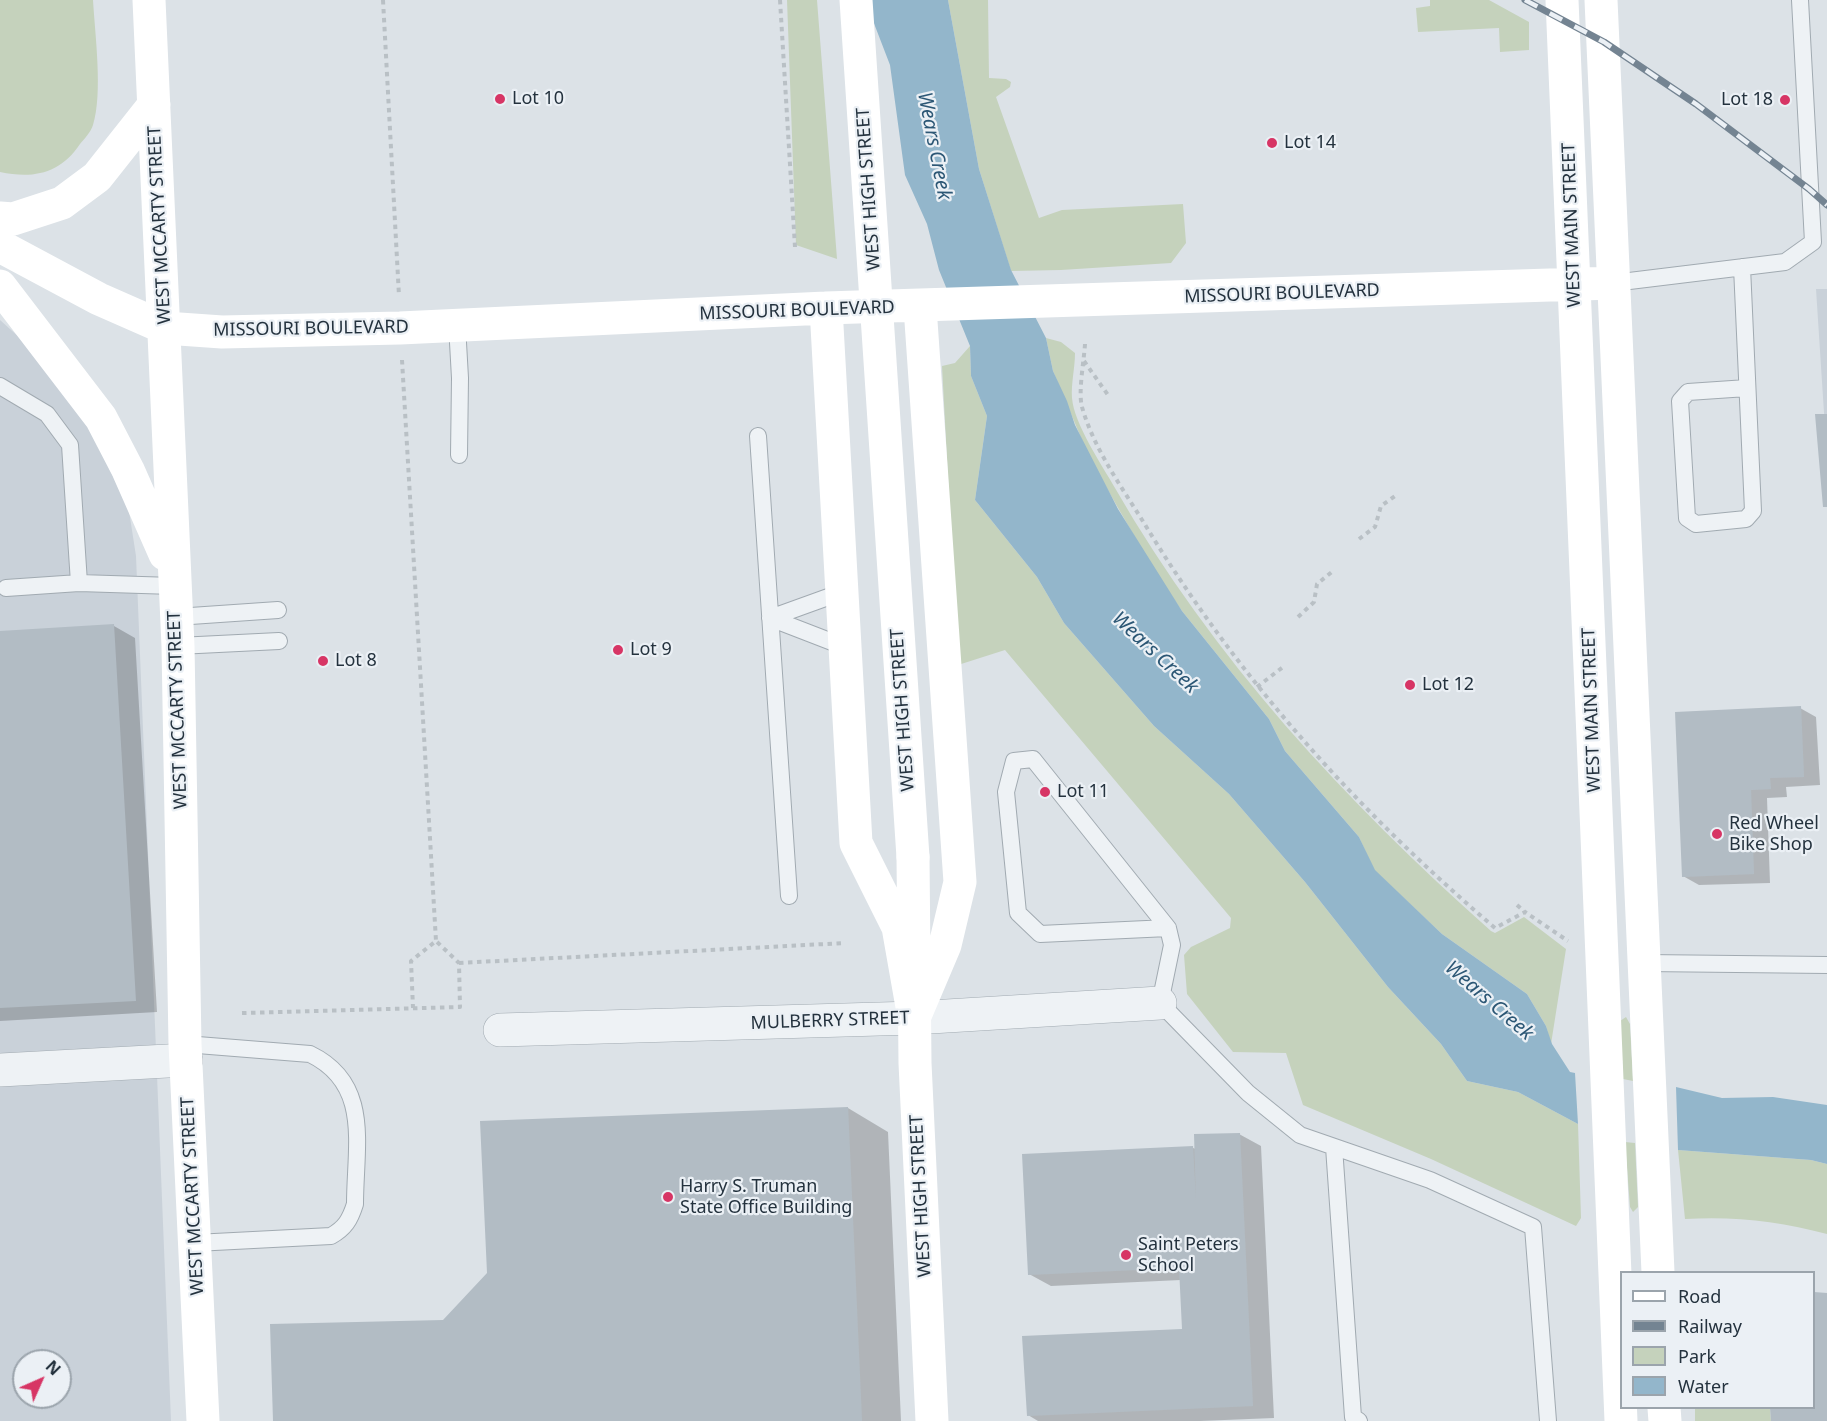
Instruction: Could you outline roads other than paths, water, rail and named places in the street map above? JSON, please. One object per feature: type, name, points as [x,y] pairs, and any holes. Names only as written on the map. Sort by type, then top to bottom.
[{"type":"street","name":"WEST MCCARTY STREET","points":[[149,0],[165,328],[175,605],[186,1052],[203,1421]]},
{"type":"street","name":"WEST HIGH STREET","points":[[856,0],[913,857],[914,1018],[932,1421]]},
{"type":"street","name":"WEST MAIN STREET","points":[[1562,0],[1620,1399]]},
{"type":"street","points":[[1601,0],[1658,1271]]},
{"type":"street","points":[[0,218],[13,219],[62,202],[97,177],[154,105]]},
{"type":"street","name":"MISSOURI BOULEVARD","points":[[0,246],[99,299],[165,328],[222,332],[400,328],[826,308],[920,307],[1613,284]]},
{"type":"street","points":[[0,286],[101,418],[128,470],[175,605]]},
{"type":"street","points":[[914,1018],[945,945],[960,882],[920,307]]},
{"type":"street","points":[[826,308],[856,843],[898,927],[914,1018]]},
{"type":"street","name":"MULBERRY STREET","points":[[500,1030],[914,1018],[1160,1003]]},
{"type":"street","points":[[0,1070],[186,1052]]},
{"type":"lane","points":[[1613,284],[1785,262],[1813,242],[1800,0]]},
{"type":"lane","points":[[1742,267],[1753,510],[1746,519],[1696,524],[1687,518],[1680,401],[1688,392],[1747,388]]},
{"type":"lane","points":[[457,325],[460,378],[459,455]]},
{"type":"lane","points":[[0,386],[47,414],[70,445],[80,583]]},
{"type":"lane","points":[[758,436],[789,896]]},
{"type":"lane","points":[[6,588],[80,583],[175,605],[279,641]]},
{"type":"lane","points":[[770,618],[842,592]]},
{"type":"lane","points":[[175,605],[278,610]]},
{"type":"lane","points":[[770,618],[845,647]]},
{"type":"lane","points":[[1168,928],[1040,934],[1018,913],[1006,792],[1014,761],[1033,759],[1168,928],[1172,945],[1160,1003],[1248,1094],[1300,1136],[1430,1180],[1533,1227],[1548,1421]]},
{"type":"lane","points":[[1645,963],[1827,965]]},
{"type":"lane","points":[[186,1052],[310,1054],[327,1062],[341,1075],[351,1093],[356,1110],[355,1204],[351,1218],[342,1229],[331,1236],[195,1244]]},
{"type":"lane","points":[[1334,1147],[1353,1417],[1359,1421]]},
{"type":"water","name":"Wears Creek","points":[[865,0],[948,0],[979,169],[1011,270],[1046,338],[1053,371],[1075,425],[1118,509],[1182,611],[1269,719],[1285,751],[1359,837],[1375,870],[1442,934],[1527,994],[1546,1026],[1552,1044],[1570,1072],[1575,1073],[1578,1124],[1518,1092],[1467,1081],[1441,1044],[1388,987],[1305,882],[1229,794],[1154,726],[1064,623],[1037,577],[975,500],[987,416],[971,376],[970,346],[939,270],[927,224],[905,175],[890,65]]},
{"type":"water","points":[[1676,1087],[1722,1098],[1773,1097],[1827,1105],[1827,1164],[1811,1160],[1678,1150]]},
{"type":"railway","points":[[1525,0],[1604,42],[1696,104],[1827,205]]},
{"type":"place","name":"Lot 10","points":[[500,99]]},
{"type":"place","name":"Lot 18","points":[[1785,100]]},
{"type":"place","name":"Lot 14","points":[[1272,143]]},
{"type":"place","name":"Lot 9","points":[[618,650]]},
{"type":"place","name":"Lot 8","points":[[323,661]]},
{"type":"place","name":"Lot 12","points":[[1410,685]]},
{"type":"place","name":"Lot 11","points":[[1045,792]]},
{"type":"place","name":"Red Wheel Bike Shop","points":[[1717,834]]},
{"type":"place","name":"Harry S. Truman State Office Building","points":[[668,1197]]},
{"type":"place","name":"Saint Peters School","points":[[1126,1255]]}]
